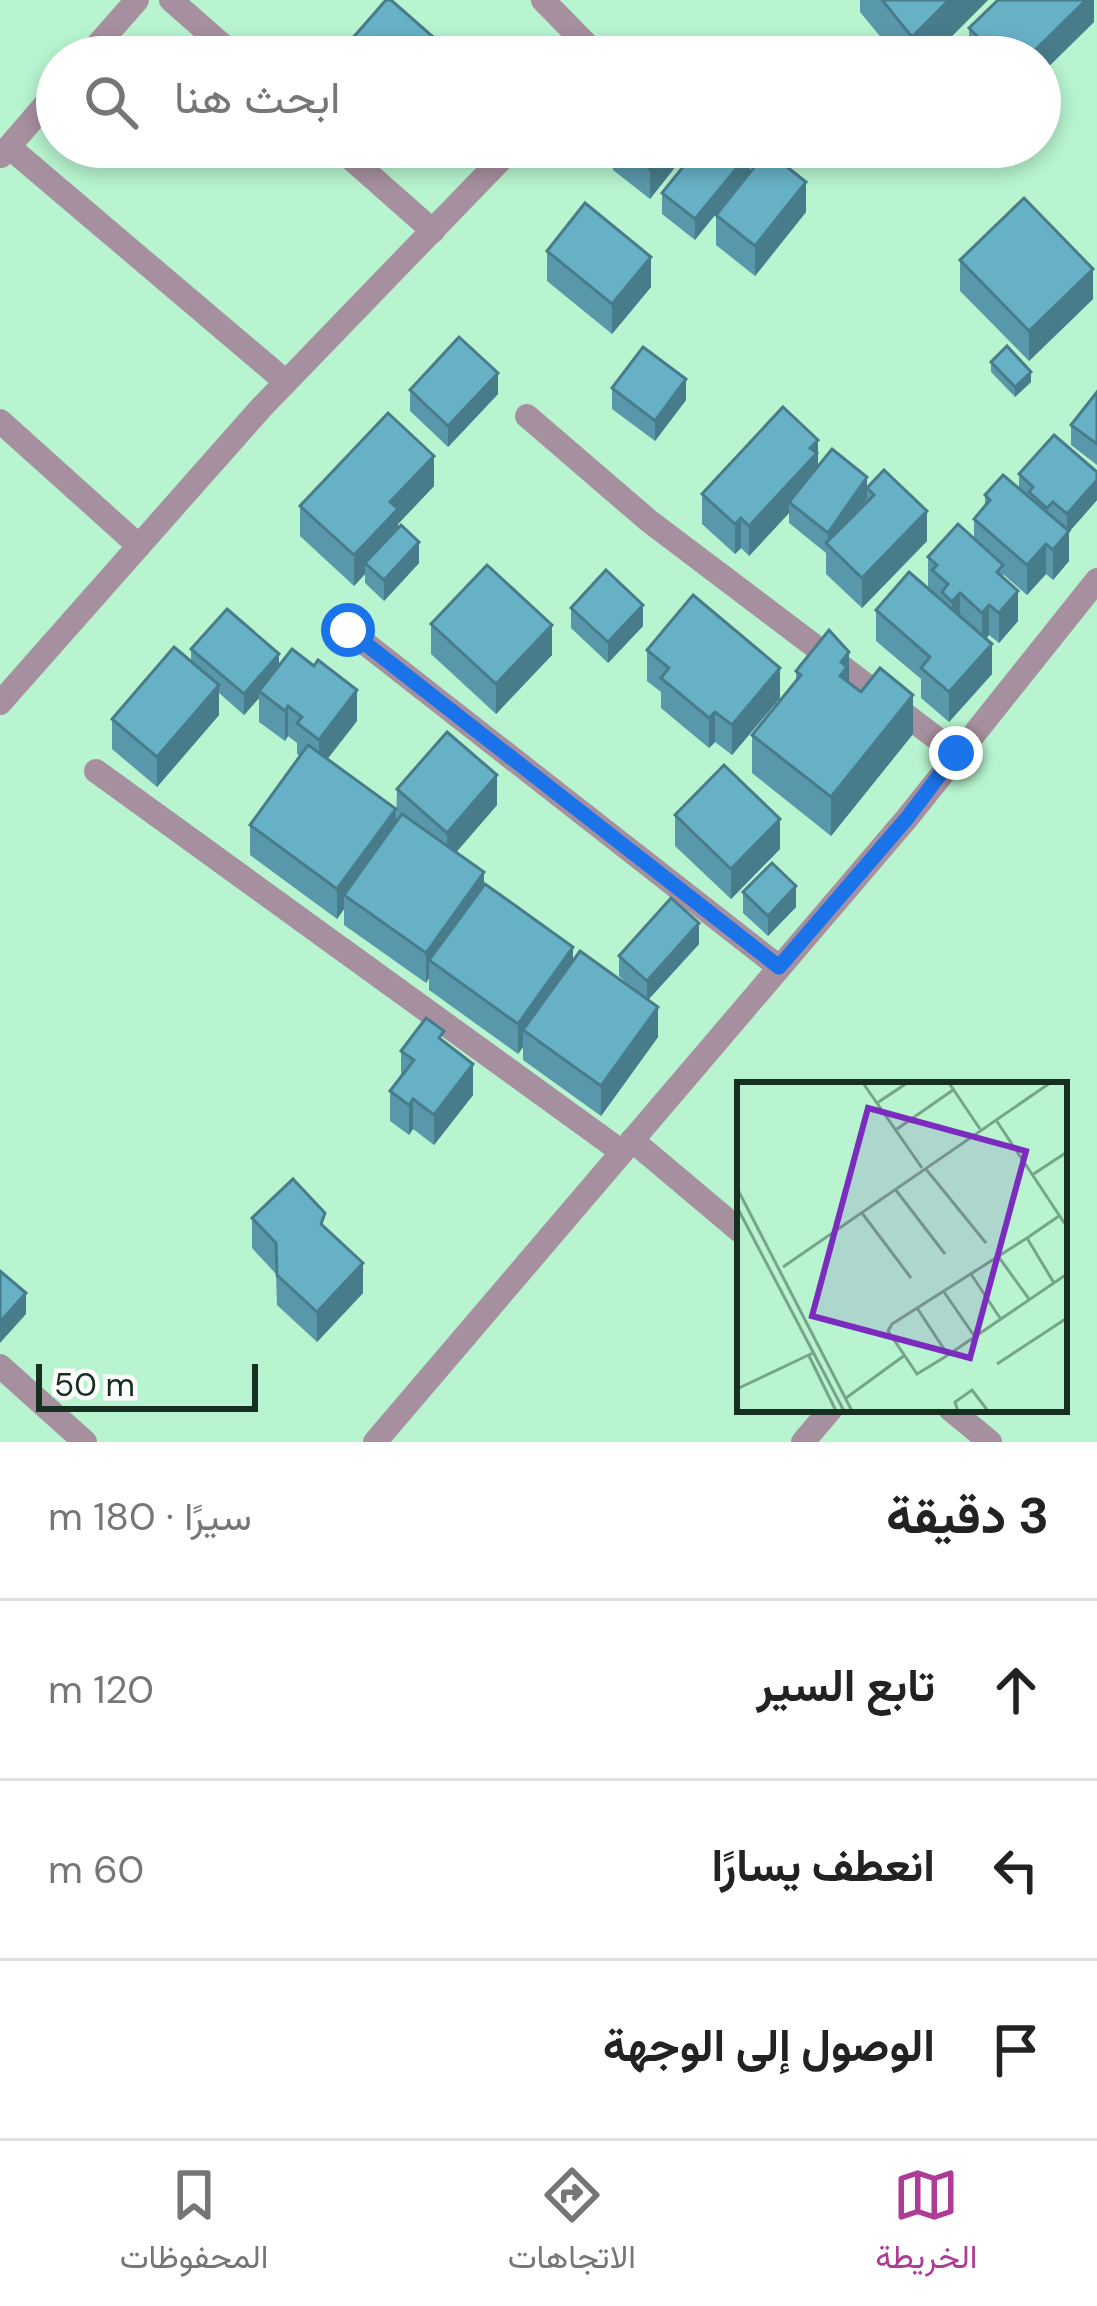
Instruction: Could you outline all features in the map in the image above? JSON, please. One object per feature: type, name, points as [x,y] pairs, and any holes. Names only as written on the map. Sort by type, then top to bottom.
[{"type":"street","points":[[105,36],[136,0]]},
{"type":"street","points":[[172,0],[212,36]]},
{"type":"street","points":[[543,0],[581,36]]},
{"type":"street","points":[[36,116],[4,153],[286,382]]},
{"type":"street","points":[[362,168],[433,231]]},
{"type":"street","points":[[0,703],[286,382],[493,168]]},
{"type":"street","points":[[527,416],[649,521],[956,753]]},
{"type":"street","points":[[0,421],[140,546]]},
{"type":"street","points":[[374,1442],[908,817],[1097,580]]},
{"type":"street","points":[[348,630],[779,967]]},
{"type":"street","points":[[96,771],[627,1146],[737,1230]]},
{"type":"street","points":[[0,1366],[85,1442]]},
{"type":"street","points":[[803,1442],[828,1412]]},
{"type":"street","points":[[954,1412],[990,1442]]},
{"type":"building","points":[[391,0],[432,36],[354,36]]},
{"type":"building","points":[[882,0],[949,0],[913,36]]},
{"type":"building","points":[[998,0],[1086,0],[1049,36],[977,36],[969,28]]},
{"type":"building","points":[[682,168],[737,168],[695,219],[662,193]]},
{"type":"building","points":[[753,168],[788,168],[806,182],[755,246],[716,215]]},
{"type":"building","points":[[1024,198],[1093,269],[1029,331],[960,260]]},
{"type":"building","points":[[585,203],[651,257],[612,304],[547,251]]},
{"type":"building","points":[[459,337],[498,373],[448,426],[410,390]]},
{"type":"building","points":[[1007,346],[1031,372],[1015,387],[991,362]]},
{"type":"building","points":[[643,347],[686,379],[655,421],[612,388]]},
{"type":"building","points":[[1097,392],[1097,444],[1071,425]]},
{"type":"building","points":[[783,407],[818,440],[810,448],[817,453],[749,526],[741,518],[735,524],[702,494]]},
{"type":"building","points":[[388,413],[434,456],[390,502],[398,509],[354,555],[300,506]]},
{"type":"building","points":[[1054,435],[1097,472],[1097,480],[1067,514],[1053,502],[1047,508],[1029,492],[1033,487],[1019,474]]},
{"type":"building","points":[[832,449],[867,477],[828,533],[789,502]]},
{"type":"building","points":[[884,470],[927,511],[862,578],[826,543],[874,495],[867,488]]},
{"type":"building","points":[[1003,475],[1069,531],[1053,550],[1046,544],[1027,565],[974,519],[990,500],[985,495]]},
{"type":"building","points":[[958,524],[1003,565],[997,572],[1018,591],[999,613],[989,605],[982,613],[960,593],[952,602],[942,592],[948,584],[932,570],[937,565],[928,557]]},
{"type":"building","points":[[401,525],[419,542],[384,580],[365,563]]},
{"type":"building","points":[[487,565],[552,625],[496,684],[431,624]]},
{"type":"building","points":[[606,570],[643,605],[608,642],[571,608]]},
{"type":"building","points":[[909,572],[992,644],[949,692],[921,668],[930,657],[876,610]]},
{"type":"building","points":[[693,595],[780,668],[732,725],[715,712],[709,718],[661,678],[669,668],[647,650]]},
{"type":"building","points":[[227,609],[279,654],[244,694],[191,649]]},
{"type":"building","points":[[829,630],[849,652],[841,662],[847,667],[840,676],[861,692],[880,668],[913,695],[831,797],[752,735],[801,675],[796,671]]},
{"type":"building","points":[[174,647],[219,685],[157,757],[112,719]]},
{"type":"building","points":[[292,649],[314,666],[318,660],[357,690],[319,740],[297,723],[302,717],[288,706],[285,711],[259,691]]},
{"type":"building","points":[[447,732],[497,775],[447,833],[397,789]]},
{"type":"building","points":[[308,745],[396,809],[337,889],[250,825]]},
{"type":"building","points":[[724,765],[780,819],[731,869],[675,815]]},
{"type":"building","points":[[402,814],[484,872],[426,953],[344,895]]},
{"type":"building","points":[[772,863],[796,886],[768,916],[743,892]]},
{"type":"building","points":[[485,884],[573,947],[518,1024],[429,960]]},
{"type":"building","points":[[671,898],[699,923],[647,981],[619,956]]},
{"type":"building","points":[[580,951],[658,1007],[601,1086],[523,1030]]},
{"type":"building","points":[[426,1018],[444,1031],[439,1038],[473,1064],[434,1115],[413,1099],[409,1105],[390,1091],[414,1060],[401,1051]]},
{"type":"building","points":[[293,1179],[325,1213],[321,1224],[363,1263],[317,1312],[277,1275],[276,1243],[252,1218]]},
{"type":"building","points":[[0,1271],[26,1293],[0,1322]]},
{"type":"route","points":[[348,630],[779,967],[908,817],[956,753]]}]
